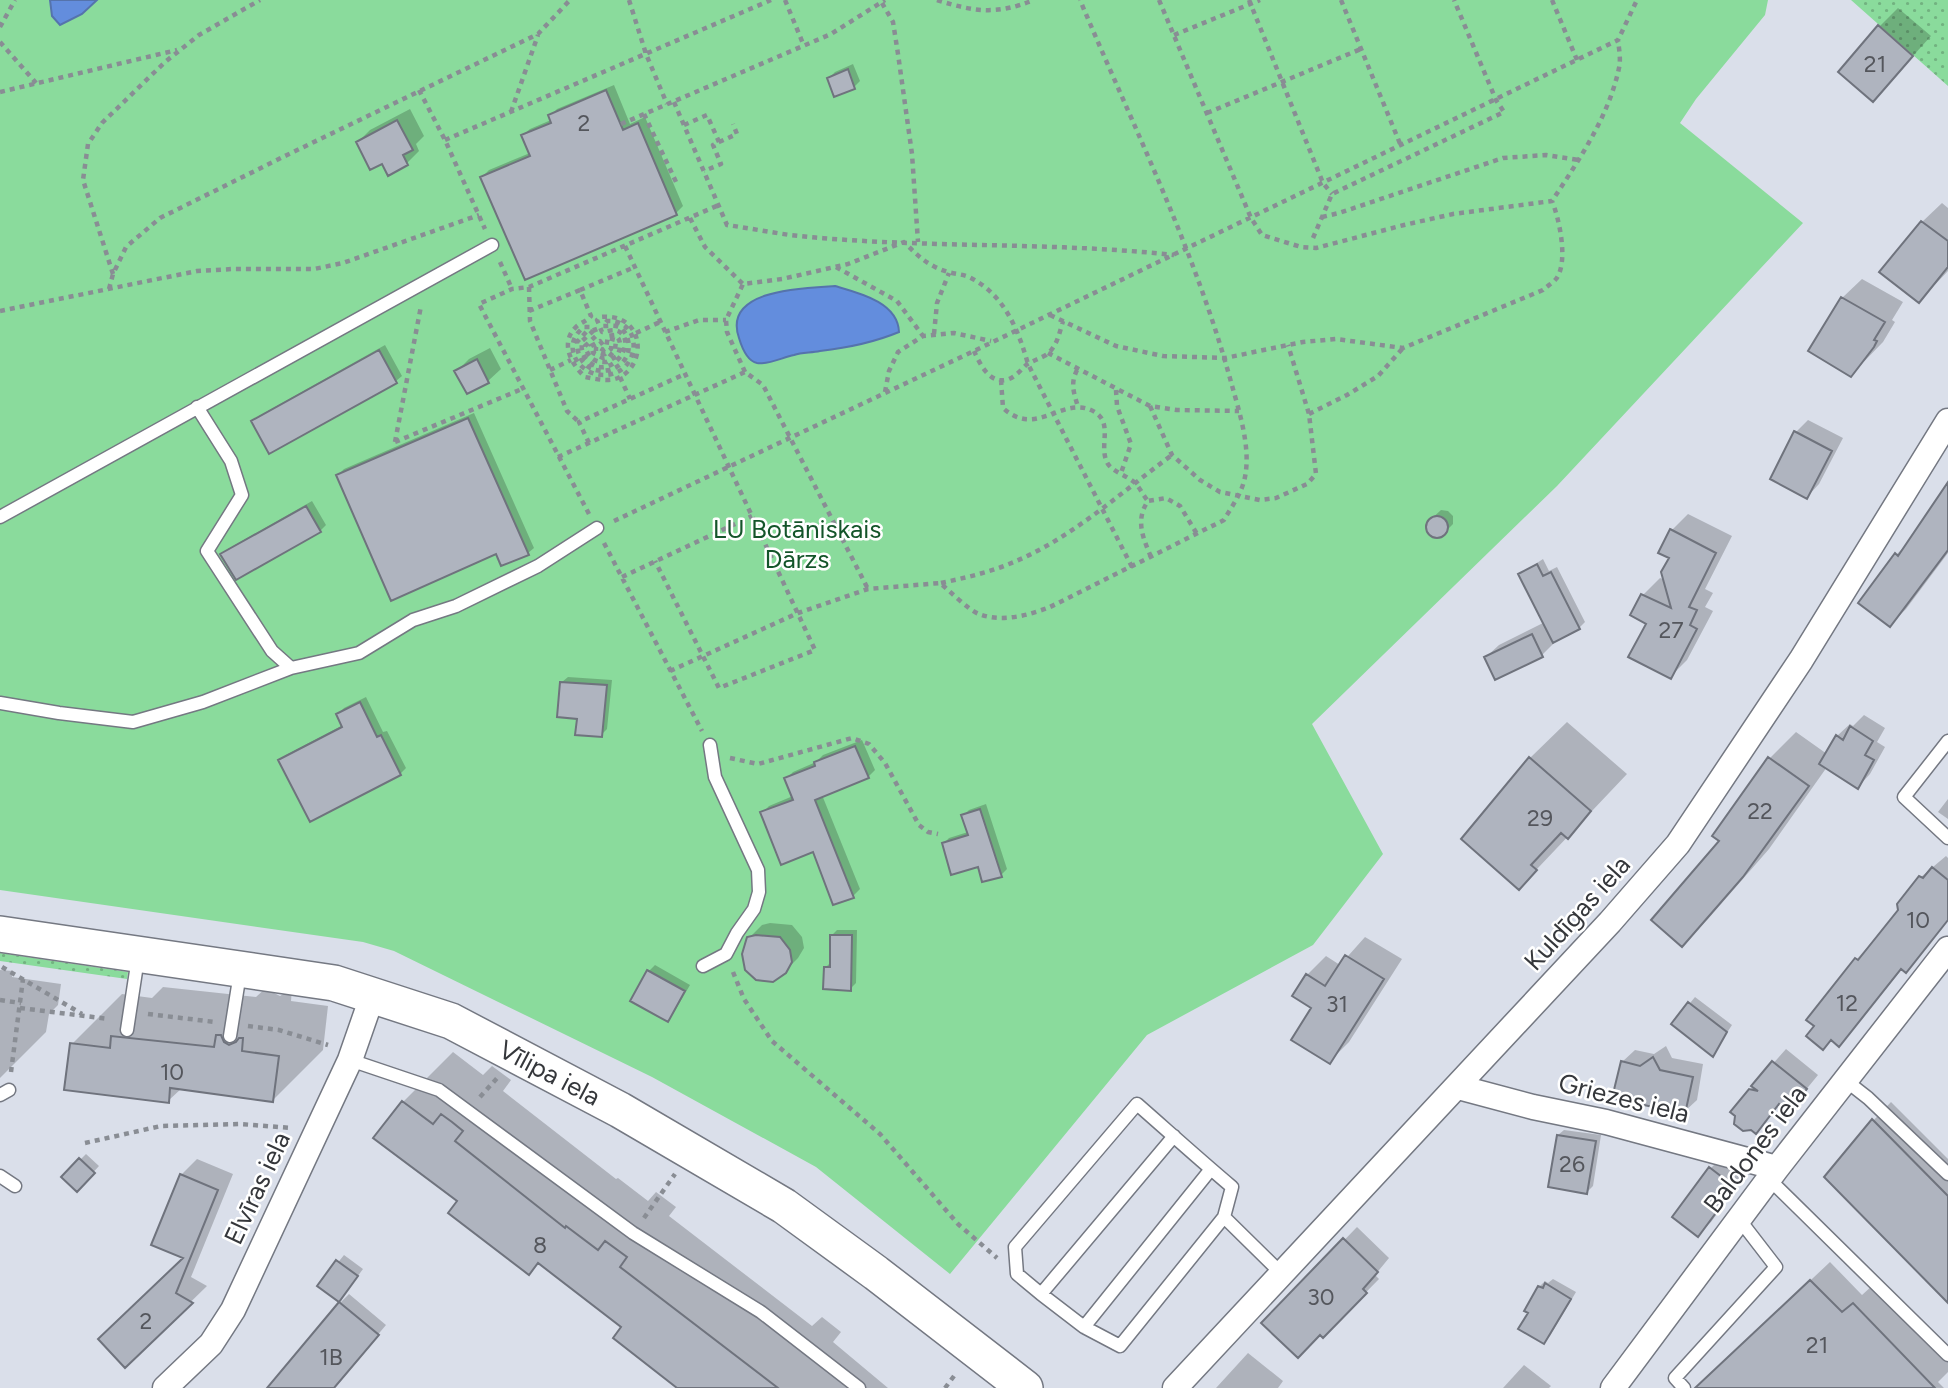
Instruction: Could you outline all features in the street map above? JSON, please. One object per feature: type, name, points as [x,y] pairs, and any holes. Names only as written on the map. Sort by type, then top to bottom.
[{"type":"street","name":"Kuldīgas iela","points":[[1175,1388],[1611,922],[1678,844],[1801,660],[1948,421]]},
{"type":"street","name":"Baldones iela","points":[[1613,1388],[1738,1219],[1948,949]]},
{"type":"street","name":"Vīlipa iela","points":[[1,950],[139,954],[334,983],[451,1021],[620,1110],[784,1206],[1025,1388]]},
{"type":"street","name":"Elvīras iela","points":[[165,1388],[211,1344],[233,1310],[349,1060],[373,994]]},
{"type":"street","name":"Griezes iela","points":[[1458,1087],[1532,1107],[1606,1122],[1773,1174]]},
{"type":"lane","points":[[0,517],[492,245]]},
{"type":"lane","points":[[197,407],[231,461],[242,495],[207,551],[272,651],[291,667]]},
{"type":"lane","points":[[0,703],[133,722],[203,702],[291,667],[359,653],[413,620],[456,606],[538,566],[597,528]]},
{"type":"lane","points":[[1948,741],[1904,797],[1948,838]]},
{"type":"lane","points":[[703,966],[726,954],[754,909],[759,892],[758,870],[715,777],[710,745]]},
{"type":"lane","points":[[128,1026],[139,954]]},
{"type":"lane","points":[[230,1037],[241,969]]},
{"type":"lane","points":[[349,1060],[439,1090],[633,1233],[761,1312],[859,1388]]},
{"type":"lane","points":[[1845,1080],[1868,1098],[1948,1174]]},
{"type":"lane","points":[[1137,1104],[1174,1136],[1232,1187],[1224,1217],[1121,1346],[1084,1326],[1017,1275],[1014,1247],[1137,1104]]},
{"type":"lane","points":[[1041,1294],[1174,1136]]},
{"type":"lane","points":[[1084,1326],[1211,1169]]},
{"type":"lane","points":[[1773,1174],[1948,1355]]},
{"type":"lane","points":[[0,1176],[15,1186]]},
{"type":"lane","points":[[1224,1217],[1282,1274]]},
{"type":"lane","points":[[1684,1388],[1675,1378],[1776,1267],[1738,1219]]},
{"type":"path","points":[[0,27],[15,0]]},
{"type":"path","points":[[113,274],[83,180],[88,144],[102,123],[181,49],[199,35],[260,0]]},
{"type":"path","points":[[109,289],[113,274],[127,247],[160,218],[538,34],[570,0]]},
{"type":"path","points":[[629,0],[646,54],[667,104]]},
{"type":"path","points":[[446,140],[771,0]]},
{"type":"path","points":[[785,0],[804,46]]},
{"type":"path","points":[[937,0],[963,8],[997,11],[1034,0]]},
{"type":"path","points":[[940,583],[979,614],[1004,618],[1030,614],[1050,607],[1224,520],[1239,495],[1245,476],[1246,455],[1239,411],[1225,358],[1186,249],[1080,0]]},
{"type":"path","points":[[1159,0],[1251,218],[1262,235],[1301,247],[1316,248],[1440,217],[1552,201],[1580,160],[1608,103],[1620,65],[1618,40],[1637,0]]},
{"type":"path","points":[[1174,35],[1260,0]]},
{"type":"path","points":[[1341,0],[1401,146]]},
{"type":"path","points":[[1313,238],[1332,194],[1504,112],[1496,100],[1454,0]]},
{"type":"path","points":[[1552,0],[1577,60]]},
{"type":"path","points":[[621,124],[831,34],[884,2],[892,22],[898,54],[912,154],[918,242]]},
{"type":"path","points":[[1250,2],[1323,183],[1332,194]]},
{"type":"path","points":[[511,112],[538,34]]},
{"type":"path","points":[[597,528],[1175,255],[1618,40]]},
{"type":"path","points":[[0,41],[36,83]]},
{"type":"path","points":[[0,92],[181,49]]},
{"type":"path","points":[[1207,113],[1361,50]]},
{"type":"path","points":[[419,90],[446,140],[512,289]]},
{"type":"path","points":[[674,102],[727,225],[790,235],[905,242],[1110,248],[1175,255]]},
{"type":"path","points":[[644,114],[677,184]]},
{"type":"path","points":[[684,125],[707,115],[719,142]]},
{"type":"path","points":[[704,172],[721,164],[713,145],[737,134],[733,124]]},
{"type":"path","points":[[1321,217],[1339,214],[1503,158],[1546,155],[1580,160]]},
{"type":"path","points":[[1309,414],[1378,376],[1403,348],[1543,290],[1558,277],[1562,256],[1560,219],[1552,201]]},
{"type":"path","points":[[719,205],[529,287],[512,289],[479,304],[710,745],[729,758],[758,764],[852,738],[869,744],[885,763],[919,825],[938,834]]},
{"type":"path","points":[[0,311],[197,271],[314,269],[343,263],[479,215]]},
{"type":"path","points":[[690,218],[705,247],[743,284]]},
{"type":"path","points":[[743,284],[836,267],[905,242]]},
{"type":"path","points":[[905,242],[925,264],[948,273],[966,276],[984,286],[1000,302],[1018,329],[1028,364],[1132,567]]},
{"type":"path","points":[[625,246],[815,650],[719,688],[655,561]]},
{"type":"path","points":[[530,312],[635,267]]},
{"type":"path","points":[[836,267],[897,301],[923,335]]},
{"type":"path","points":[[934,334],[937,303],[948,273]]},
{"type":"path","points":[[426,281],[395,443],[522,389]]},
{"type":"path","points":[[743,284],[726,320],[727,331],[744,372],[764,385],[868,589]]},
{"type":"path","points":[[529,287],[530,321],[567,411],[579,422],[589,443]]},
{"type":"path","points":[[580,290],[591,316],[589,320],[578,325],[568,342],[571,360],[585,377],[597,380],[620,377],[634,359],[638,347],[636,333],[629,323],[621,318],[611,316],[597,320],[601,331],[618,331],[624,340],[623,354],[619,360],[612,365],[601,367],[587,361],[582,350],[582,341],[591,330],[580,336],[577,348],[581,360],[591,369],[606,371],[618,367],[623,361],[627,356],[629,343],[623,329],[612,325],[604,327],[604,323],[614,321],[627,327],[632,334],[633,351],[626,365],[614,374],[598,376],[584,370],[575,359],[574,337],[584,327],[594,327],[597,335],[586,346],[589,356],[594,360],[607,362],[617,356],[621,345],[618,336],[608,336],[606,348],[603,350],[597,346],[596,351],[605,354],[611,349],[612,339],[616,340],[615,350],[609,357],[603,358],[593,353],[591,346],[600,341],[603,345]]},
{"type":"path","points":[[1049,315],[1116,346],[1163,356],[1225,358],[1288,345],[1336,339],[1403,348]]},
{"type":"path","points":[[665,331],[699,320],[726,320]]},
{"type":"path","points":[[974,351],[981,367],[989,376],[1008,379],[1055,346],[1063,321]]},
{"type":"path","points":[[636,333],[660,322]]},
{"type":"path","points":[[884,393],[889,371],[898,352],[923,335],[954,333],[992,342]]},
{"type":"path","points":[[1150,406],[1172,454],[1200,480],[1220,492],[1259,500],[1276,498],[1307,484],[1315,474],[1309,414],[1288,345]]},
{"type":"path","points":[[1048,353],[1150,406],[1177,410],[1239,411]]},
{"type":"path","points":[[550,370],[571,360]]},
{"type":"path","points":[[1077,370],[1072,388],[1078,407]]},
{"type":"path","points":[[558,457],[744,372]]},
{"type":"path","points":[[579,422],[685,374]]},
{"type":"path","points":[[620,377],[630,399]]},
{"type":"path","points":[[1001,380],[1003,408],[1013,417],[1025,420],[1078,407],[1092,410],[1101,418],[1106,430],[1105,452],[1109,465],[1134,483],[1148,501]]},
{"type":"path","points":[[1116,389],[1117,405],[1131,444],[1121,473]]},
{"type":"path","points":[[670,671],[798,613],[868,589],[940,583],[1010,564],[1043,547],[1103,508],[1172,454]]},
{"type":"path","points":[[1152,557],[1140,526],[1142,509],[1148,501],[1166,498],[1180,506],[1197,534]]},
{"type":"path","points":[[622,577],[752,516]]},
{"type":"path","points":[[1,950],[23,979],[84,1016]]},
{"type":"path","points":[[726,954],[744,999],[772,1041],[880,1134],[958,1224],[978,1240]]},
{"type":"path","points":[[5,1092],[23,979]]},
{"type":"path","points":[[0,1000],[128,1026]]},
{"type":"path","points":[[468,1110],[517,1056]]},
{"type":"path","points":[[85,1143],[161,1126],[240,1124],[317,1131]]},
{"type":"path","points":[[633,1233],[689,1151]]},
{"type":"path","points":[[945,1388],[957,1371]]},
{"type":"green space","name":"LU Botāniskais Dārzs","points":[[0,0],[1768,0],[1765,15],[1696,99],[1680,123],[1803,223],[1557,486],[1312,724],[1383,854],[1313,945],[1147,1035],[950,1274],[816,1167],[652,1077],[394,951],[363,942],[0,890]]},
{"type":"green space","points":[[1851,0],[1948,0],[1948,86]]},
{"type":"green space","points":[[0,953],[128,972],[127,979],[0,961]]},
{"type":"water","points":[[50,0],[97,0],[82,14],[60,25],[52,16]]},
{"type":"water","points":[[835,286],[876,300],[885,306],[897,322],[899,332],[860,344],[800,353],[766,363],[753,362],[748,357],[739,338],[737,322],[742,309],[769,294]]},
{"type":"building","points":[[1878,25],[1913,56],[1873,102],[1838,72]]},
{"type":"building","points":[[848,69],[855,89],[834,97],[827,78]]},
{"type":"building","points":[[606,90],[623,130],[638,123],[677,215],[525,280],[480,177],[530,156],[521,135],[551,123],[548,115]]},
{"type":"building","points":[[397,120],[413,150],[403,155],[408,165],[388,176],[382,164],[370,170],[356,142]]},
{"type":"building","points":[[1921,221],[1948,241],[1948,267],[1919,303],[1879,272]]},
{"type":"building","points":[[1841,297],[1885,322],[1874,340],[1877,341],[1874,347],[1851,377],[1808,351]]},
{"type":"building","points":[[379,350],[397,383],[269,454],[251,421]]},
{"type":"building","points":[[477,359],[489,383],[467,394],[454,371]]},
{"type":"building","points":[[468,418],[529,555],[501,566],[496,554],[391,601],[336,475]]},
{"type":"building","points":[[1794,431],[1832,451],[1807,499],[1770,479]]},
{"type":"building","points":[[1948,482],[1948,550],[1890,627],[1858,603],[1895,553],[1898,556]]},
{"type":"building","points":[[306,506],[321,532],[236,580],[220,554]]},
{"type":"building","points":[[1437,516],[1445,519],[1448,527],[1445,535],[1437,538],[1429,535],[1426,527],[1429,519]]},
{"type":"building","points":[[1670,529],[1716,553],[1689,607],[1697,610],[1690,625],[1697,629],[1671,679],[1628,657],[1646,624],[1630,615],[1641,594],[1671,608],[1661,572],[1669,558],[1658,553]]},
{"type":"building","points":[[1537,564],[1543,576],[1551,572],[1580,629],[1553,643],[1518,574]]},
{"type":"building","points":[[1532,634],[1543,657],[1495,680],[1484,657]]},
{"type":"building","points":[[560,682],[607,685],[602,737],[575,735],[577,719],[557,717]]},
{"type":"building","points":[[360,702],[377,737],[381,735],[401,775],[310,822],[278,760],[342,727],[336,714]]},
{"type":"building","points":[[1850,726],[1873,741],[1865,755],[1874,760],[1858,789],[1819,764],[1836,735],[1843,740]]},
{"type":"building","points":[[855,746],[869,778],[815,800],[854,898],[833,905],[813,852],[781,865],[760,812],[793,800],[784,778],[815,766],[814,762]]},
{"type":"building","points":[[1529,757],[1591,811],[1568,839],[1561,833],[1531,865],[1537,870],[1519,890],[1461,839]]},
{"type":"building","points":[[1768,757],[1809,786],[1743,877],[1682,947],[1651,920],[1719,841],[1712,836]]},
{"type":"building","points":[[980,809],[1002,877],[982,882],[978,867],[951,875],[942,843],[968,835],[961,815]]},
{"type":"building","points":[[1932,867],[1948,880],[1948,920],[1906,973],[1901,969],[1839,1047],[1831,1040],[1823,1050],[1806,1036],[1814,1026],[1806,1020],[1855,958],[1858,960],[1898,910],[1897,904],[1919,876],[1923,878]]},
{"type":"building","points":[[830,935],[852,935],[851,991],[823,989],[824,967],[830,967]]},
{"type":"building","points":[[747,937],[780,937],[790,950],[792,962],[786,973],[773,982],[756,980],[745,970],[742,954]]},
{"type":"building","points":[[1345,955],[1384,979],[1330,1064],[1291,1040],[1311,1008],[1292,996],[1306,974],[1325,986]]},
{"type":"building","points":[[647,970],[685,991],[668,1022],[630,1001]]},
{"type":"building","points":[[1688,1002],[1727,1032],[1713,1057],[1671,1024]]},
{"type":"building","points":[[216,1035],[221,1035],[229,1045],[243,1038],[242,1051],[279,1056],[273,1102],[170,1088],[169,1103],[64,1090],[70,1043],[110,1048],[111,1036],[214,1047]]},
{"type":"building","points":[[1653,1057],[1660,1070],[1693,1077],[1685,1114],[1612,1098],[1621,1061],[1640,1066]]},
{"type":"building","points":[[1772,1061],[1807,1089],[1788,1112],[1779,1104],[1756,1134],[1751,1130],[1743,1131],[1734,1124],[1735,1116],[1730,1112],[1749,1089],[1758,1091],[1751,1086]]},
{"type":"building","points":[[402,1101],[433,1124],[441,1114],[452,1122],[463,1131],[455,1141],[565,1228],[566,1226],[598,1250],[605,1241],[627,1257],[620,1267],[778,1388],[677,1388],[613,1338],[621,1327],[538,1263],[529,1275],[448,1213],[457,1201],[373,1138]]},
{"type":"building","points":[[1872,1119],[1948,1196],[1948,1303],[1824,1177]]},
{"type":"building","points":[[1557,1135],[1596,1141],[1587,1194],[1548,1187]]},
{"type":"building","points":[[79,1158],[95,1173],[77,1192],[61,1177]]},
{"type":"building","points":[[1709,1167],[1735,1187],[1698,1237],[1672,1217]]},
{"type":"building","points":[[180,1174],[218,1190],[176,1293],[193,1303],[125,1368],[98,1339],[183,1258],[151,1245]]},
{"type":"building","points":[[1343,1238],[1378,1272],[1363,1289],[1367,1293],[1323,1338],[1320,1335],[1298,1358],[1261,1323]]},
{"type":"building","points":[[336,1260],[358,1276],[339,1302],[317,1286]]},
{"type":"building","points":[[1810,1280],[1842,1312],[1853,1303],[1935,1388],[1695,1388]]},
{"type":"building","points":[[1545,1283],[1571,1299],[1544,1344],[1518,1329],[1528,1313],[1524,1311],[1538,1286],[1543,1288]]},
{"type":"building","points":[[339,1302],[379,1335],[334,1388],[267,1388]]}]
